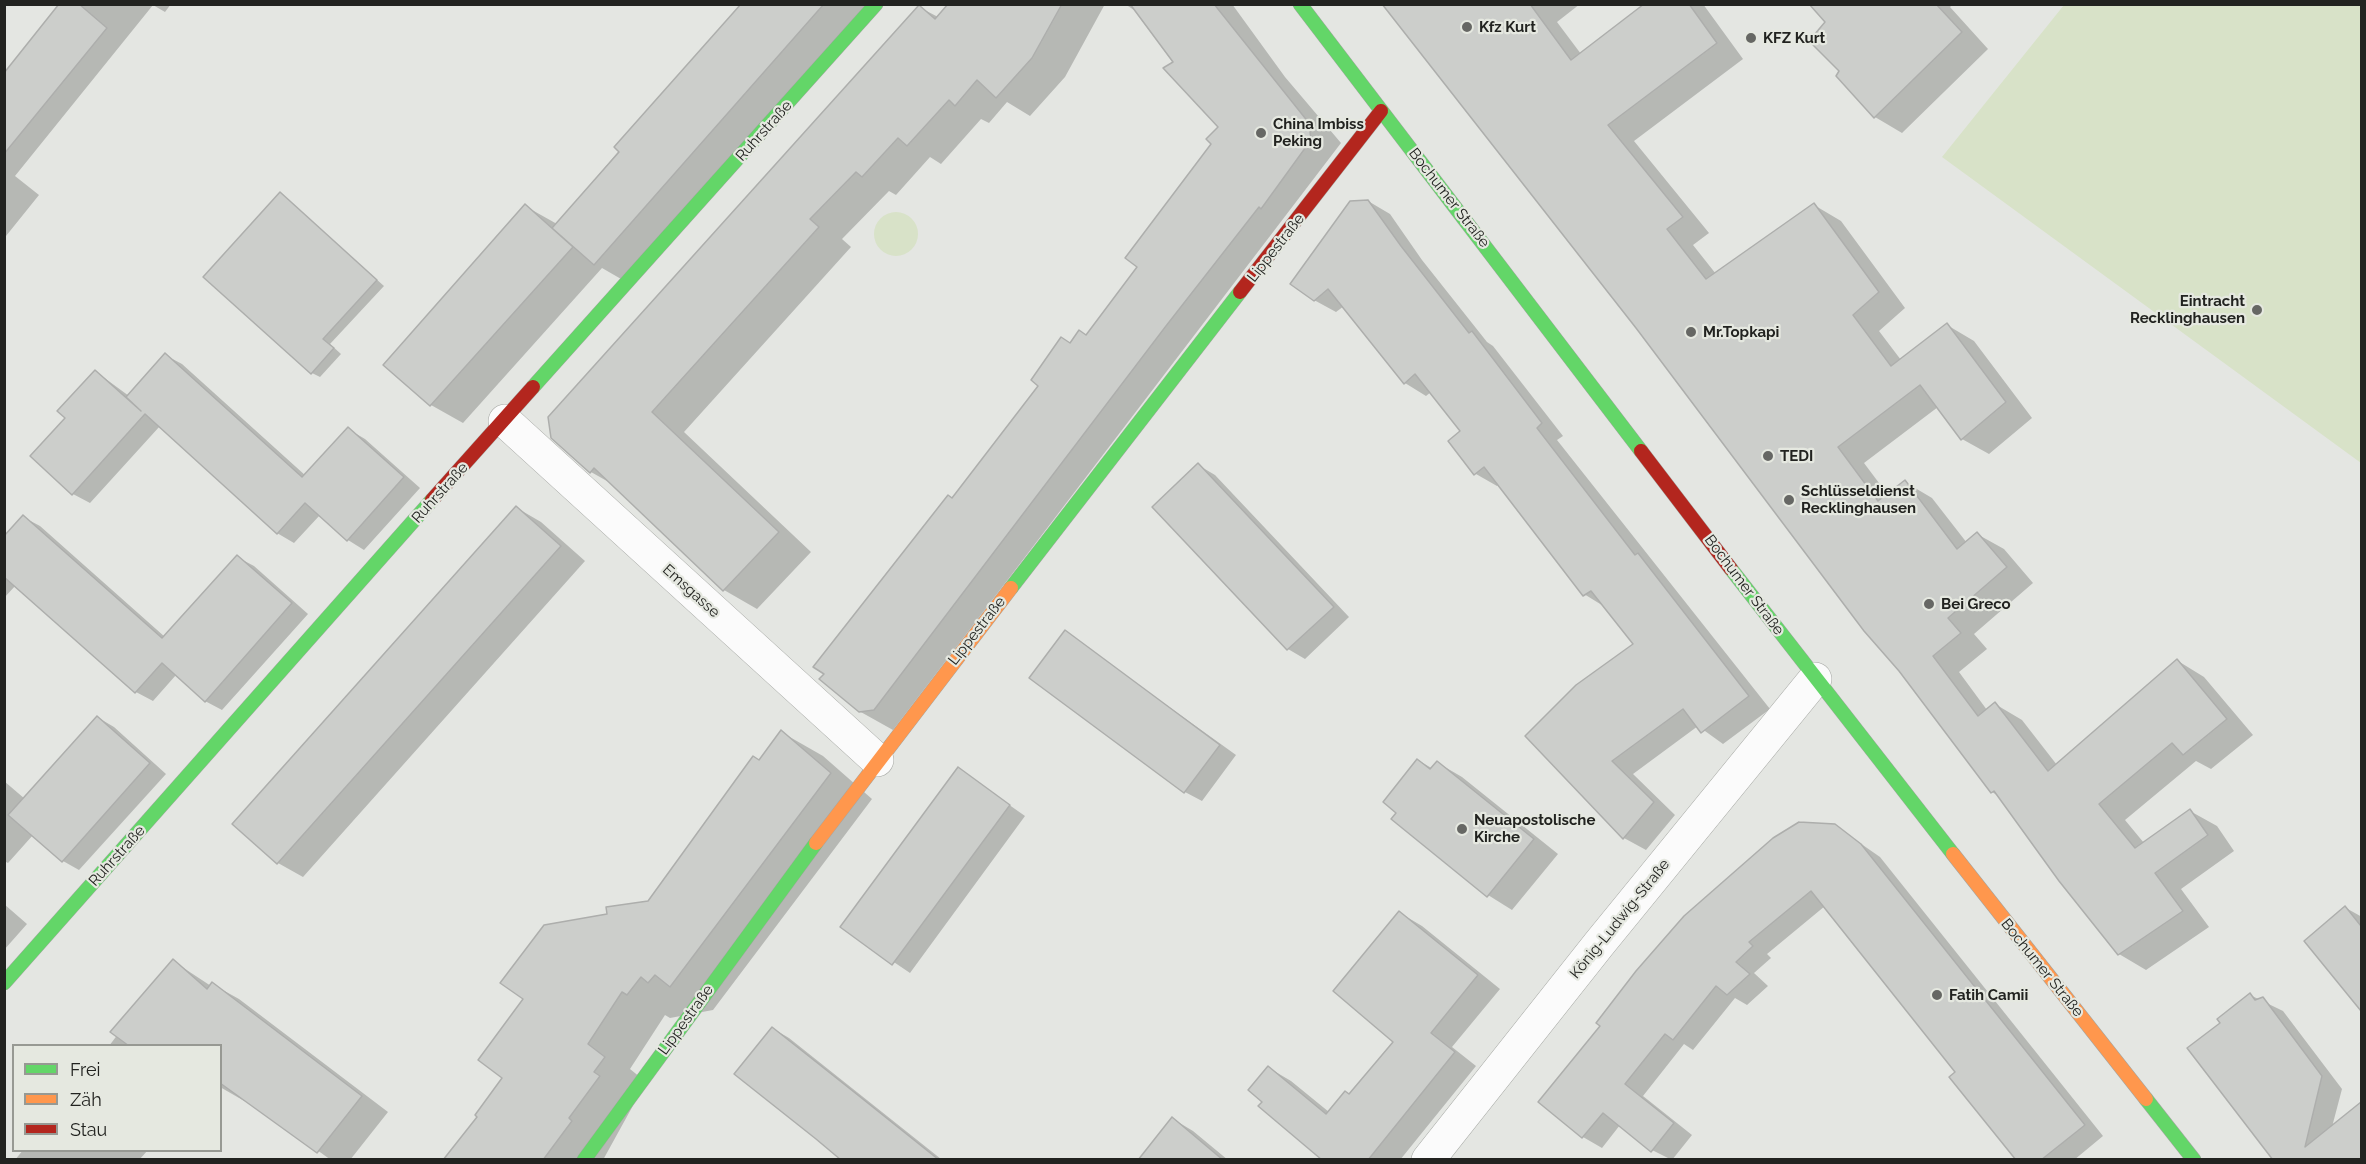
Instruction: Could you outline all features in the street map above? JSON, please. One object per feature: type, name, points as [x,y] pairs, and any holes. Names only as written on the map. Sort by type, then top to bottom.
[{"type":"street","name":"Ruhrstraße","points":[[4,983],[337,606],[876,4]]},
{"type":"street","name":"Bochumer Straße","points":[[1300,4],[1815,679],[2194,1160]]},
{"type":"street","name":"Lippestraße","points":[[584,1160],[877,760],[1382,111]]},
{"type":"street","name":"Emsgasse","points":[[505,421],[877,760]]},
{"type":"street","name":"König-Ludwig-Straße","points":[[1428,1160],[1599,944],[1815,679]]},
{"type":"green space","name":"Eintracht Recklinghausen","points":[[2064,5],[2361,5],[2361,463],[1942,157]]},
{"type":"green space","points":[[896,212],[911,219],[918,234],[911,249],[896,256],[881,249],[874,234],[881,219]]},
{"type":"building","points":[[59,4],[79,4],[107,28],[4,154],[4,73]]},
{"type":"building","points":[[741,4],[824,4],[594,265],[552,228],[619,152],[614,147]]},
{"type":"building","points":[[948,4],[1062,4],[1032,58],[996,98],[977,80],[955,106],[949,100],[907,146],[898,138],[862,177],[856,172],[810,219],[819,227],[652,412],[779,532],[723,591],[594,468],[590,473],[551,438],[548,417],[919,5],[935,19]]},
{"type":"building","points":[[1130,4],[1214,4],[1309,123],[1311,140],[1261,209],[1259,207],[1166,326],[874,710],[859,712],[819,679],[824,674],[813,667],[948,495],[952,498],[1038,386],[1031,380],[1061,337],[1070,343],[1079,330],[1086,335],[1137,267],[1125,258],[1211,144],[1206,139],[1218,127],[1163,68],[1173,62]]},
{"type":"building","points":[[1382,4],[1530,4],[1571,60],[1644,4],[1689,4],[1717,43],[1608,125],[1683,217],[1667,229],[1706,279],[1814,203],[1879,292],[1853,315],[1891,366],[1947,323],[2006,402],[1961,440],[1920,385],[1838,447],[1878,501],[1905,480],[1957,549],[1977,532],[2007,567],[1948,618],[1961,633],[1933,656],[1978,716],[1995,702],[2048,771],[2177,659],[2227,719],[2183,755],[2172,743],[2099,804],[2135,848],[2190,809],[2208,835],[2155,873],[2183,911],[2118,955],[2059,881],[1994,791],[1991,793],[1899,671],[1864,631],[1636,328]]},
{"type":"building","points":[[1809,4],[1936,4],[1962,32],[1874,118],[1836,76],[1839,71],[1809,41],[1825,22]]},
{"type":"building","points":[[280,192],[377,280],[323,339],[334,348],[311,374],[203,277]]},
{"type":"building","points":[[1368,200],[1401,246],[1469,333],[1472,331],[1542,423],[1537,428],[1635,555],[1638,553],[1749,696],[1701,733],[1683,709],[1612,761],[1654,802],[1623,839],[1525,736],[1576,685],[1633,644],[1591,591],[1583,596],[1484,467],[1474,475],[1448,441],[1460,431],[1415,374],[1404,384],[1328,289],[1314,301],[1290,284],[1350,201]]},
{"type":"building","points":[[525,204],[573,247],[430,406],[383,365]]},
{"type":"building","points":[[165,353],[302,477],[348,427],[404,477],[347,541],[305,503],[277,534],[145,414],[72,495],[30,456],[65,418],[57,411],[95,370],[141,411],[126,397]]},
{"type":"building","points":[[1198,463],[1334,607],[1287,650],[1152,507]]},
{"type":"building","points":[[516,506],[561,546],[277,864],[232,824]]},
{"type":"building","points":[[23,515],[162,638],[237,555],[292,603],[205,702],[162,663],[135,693],[4,577],[4,536]]},
{"type":"building","points":[[1065,630],[1220,745],[1184,793],[1029,678]]},
{"type":"building","points":[[97,716],[150,763],[62,862],[8,815]]},
{"type":"building","points":[[781,730],[831,773],[670,987],[655,975],[648,983],[641,977],[627,995],[622,992],[588,1044],[605,1057],[594,1072],[600,1076],[569,1118],[572,1121],[543,1160],[443,1160],[477,1117],[475,1115],[502,1078],[478,1060],[523,999],[500,983],[544,925],[607,914],[606,907],[648,901],[753,756],[759,760]]},
{"type":"building","name":"Neuapostolische Kirche","points":[[1417,759],[1430,769],[1437,761],[1534,839],[1487,897],[1391,819],[1396,813],[1383,802]]},
{"type":"building","points":[[958,767],[1010,805],[892,965],[840,927]]},
{"type":"building","points":[[1799,822],[1835,824],[1861,844],[2085,1125],[2041,1160],[2016,1160],[1949,1077],[1955,1072],[1811,891],[1749,942],[1753,946],[1736,962],[1750,974],[1727,995],[1716,986],[1673,1040],[1665,1034],[1625,1084],[1674,1123],[1651,1152],[1603,1113],[1582,1138],[1538,1102],[1600,1026],[1596,1023],[1636,971],[1684,916],[1773,838]]},
{"type":"building","points":[[2345,906],[2361,926],[2361,1011],[2304,941]]},
{"type":"building","points":[[1399,911],[1478,975],[1431,1033],[1455,1052],[1368,1160],[1322,1160],[1258,1106],[1262,1102],[1248,1090],[1268,1066],[1326,1114],[1345,1091],[1349,1094],[1393,1042],[1333,991]]},
{"type":"building","points":[[173,959],[207,989],[212,982],[362,1096],[317,1153],[222,1084],[222,1044],[126,1044],[110,1032]]},
{"type":"building","points":[[2250,993],[2255,1000],[2263,997],[2322,1076],[2305,1147],[2361,1102],[2361,1160],[2273,1160],[2187,1048],[2220,1023],[2217,1019]]},
{"type":"building","points":[[772,1027],[939,1160],[841,1160],[734,1074]]},
{"type":"building","points":[[1172,1117],[1223,1160],[1138,1160]]},
{"type":"traffic: fast","points":[[533,387],[876,4]]},
{"type":"traffic: fast","points":[[1300,4],[1641,451]]},
{"type":"traffic: fast","points":[[1011,588],[1240,292]]},
{"type":"traffic: fast","points":[[4,983],[432,500]]},
{"type":"traffic: fast","points":[[1731,569],[1953,854]]},
{"type":"traffic: fast","points":[[584,1160],[816,843]]},
{"type":"traffic: fast","points":[[2146,1099],[2194,1160]]},
{"type":"traffic: slow","points":[[816,843],[1011,588]]},
{"type":"traffic: slow","points":[[1953,854],[2146,1099]]},
{"type":"traffic: jam","points":[[1240,292],[1381,111]]},
{"type":"traffic: jam","points":[[432,500],[533,387]]},
{"type":"traffic: jam","points":[[1641,451],[1731,569]]},
{"type":"place","name":"Kfz Kurt","points":[[1467,27]]},
{"type":"place","name":"KFZ Kurt","points":[[1751,38]]},
{"type":"place","name":"China Imbiss Peking","points":[[1261,133]]},
{"type":"place","name":"Eintracht Recklinghausen","points":[[2257,310]]},
{"type":"place","name":"Mr.Topkapi","points":[[1691,332]]},
{"type":"place","name":"TEDI","points":[[1768,456]]},
{"type":"place","name":"Schlüsseldienst Recklinghausen","points":[[1789,500]]},
{"type":"place","name":"Bei Greco","points":[[1929,604]]},
{"type":"place","name":"Neuapostolische Kirche","points":[[1462,829]]},
{"type":"place","name":"Fatih Camii","points":[[1937,995]]}]
